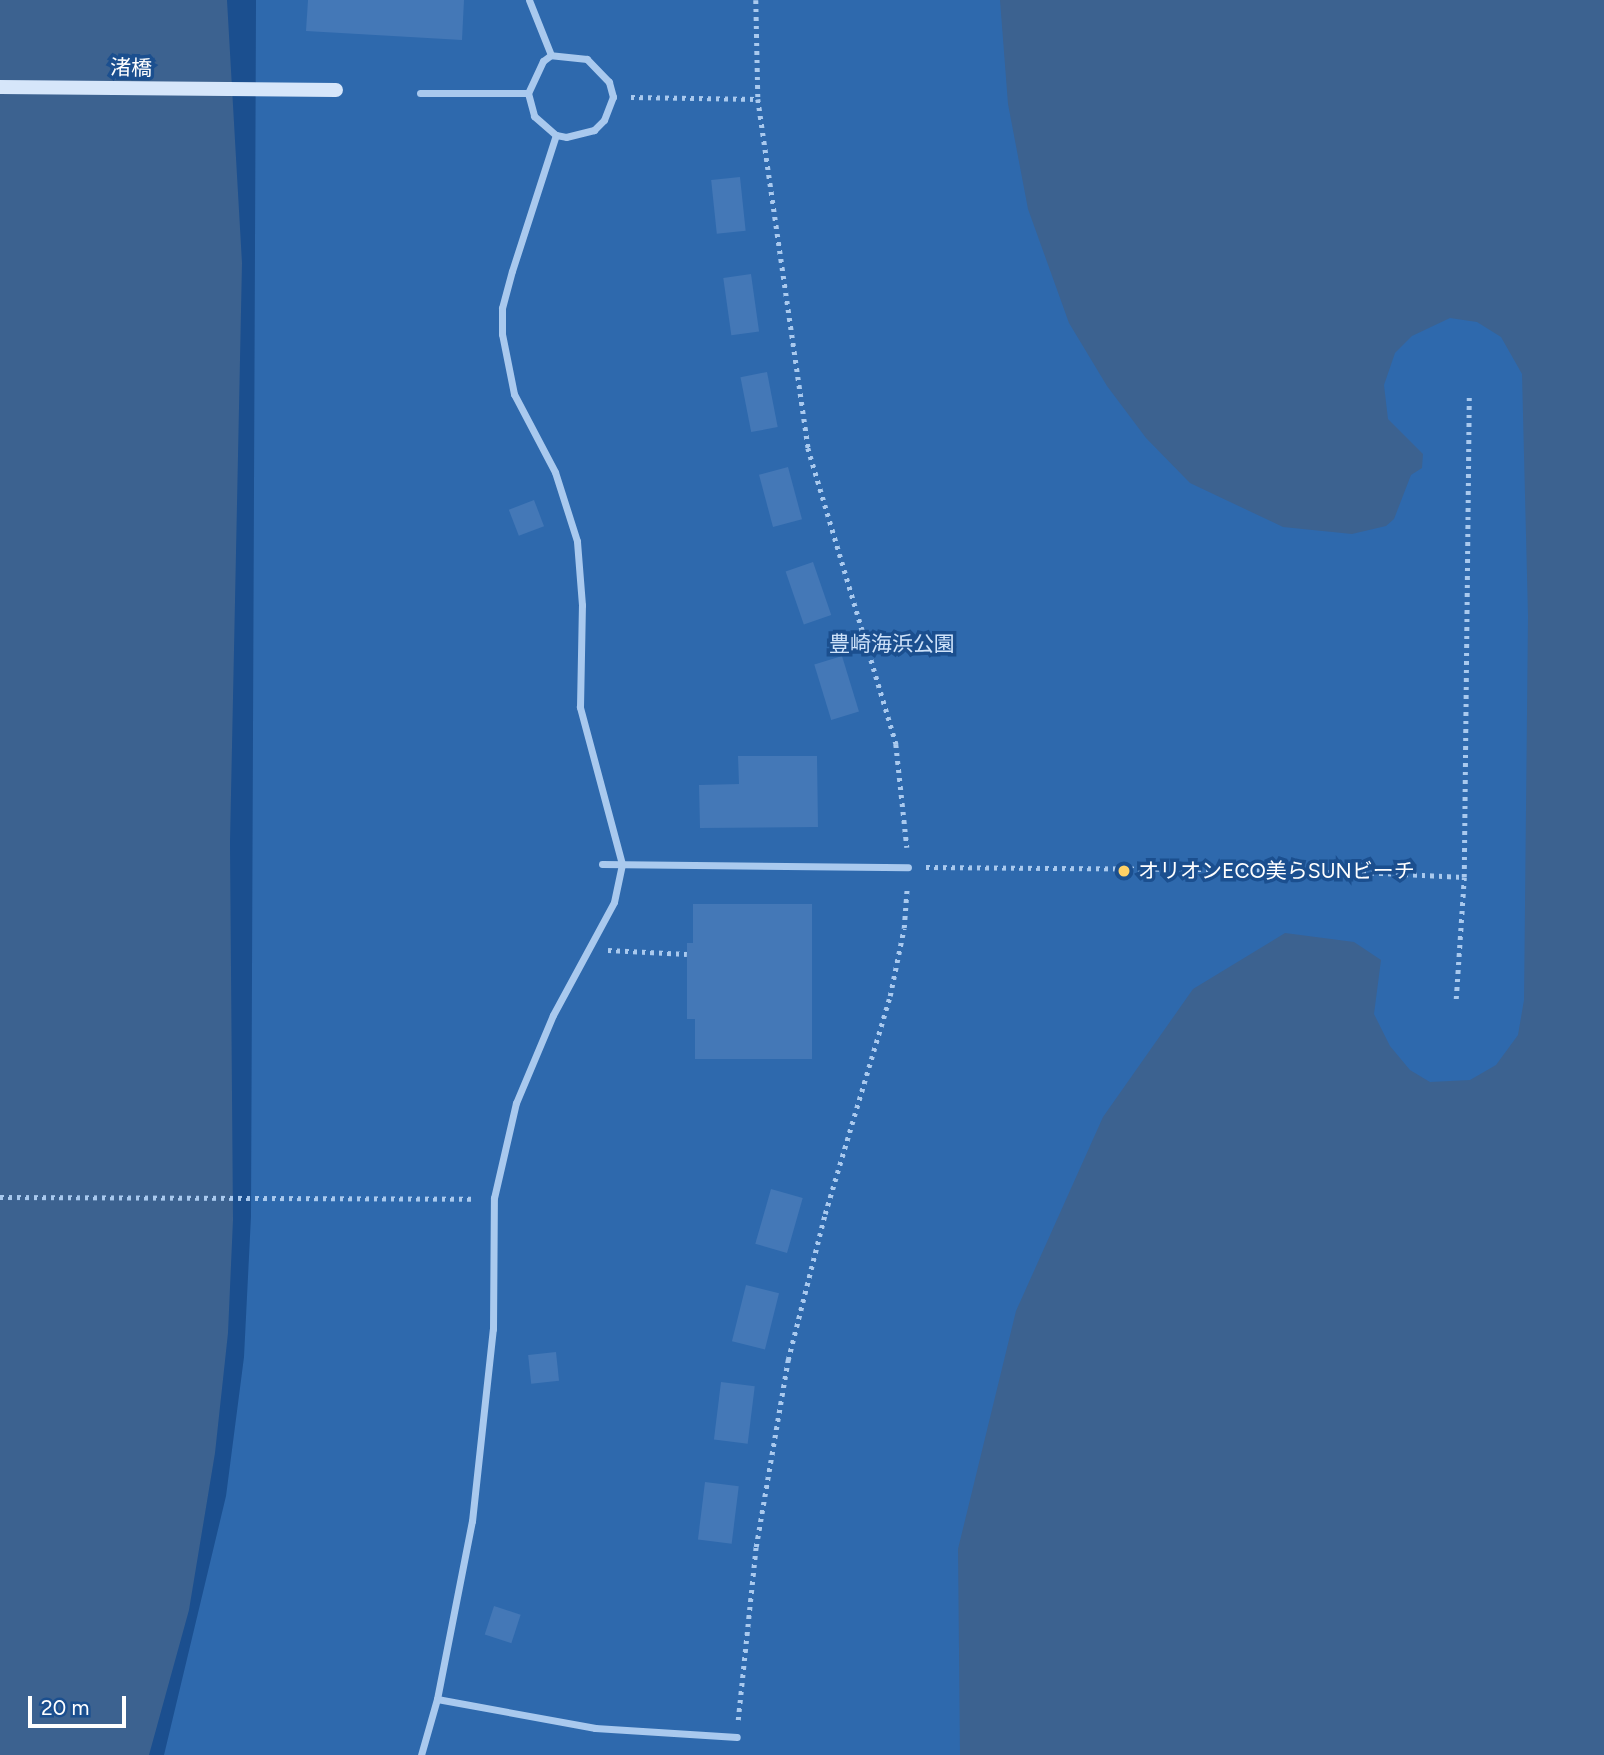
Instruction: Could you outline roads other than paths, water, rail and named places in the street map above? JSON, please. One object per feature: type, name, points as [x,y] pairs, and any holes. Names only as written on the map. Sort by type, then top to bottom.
[{"type":"street","points":[[529,0],[551,55]]},
{"type":"street","points":[[551,55],[587,59],[609,82],[613,97],[604,120],[594,130],[566,137],[556,135],[534,116],[528,93],[543,61],[551,55]]},
{"type":"street","name":"渚橋","points":[[0,87],[336,90]]},
{"type":"street","points":[[420,93],[528,93]]},
{"type":"street","points":[[421,1755],[437,1699],[472,1521],[493,1329],[494,1198],[516,1103],[553,1015],[594,945],[614,902],[621,863],[580,707],[582,604],[577,541],[555,471],[514,394],[502,334],[502,308],[512,271],[556,135]]},
{"type":"street","points":[[602,864],[908,867]]},
{"type":"street","points":[[437,1699],[595,1728],[737,1737]]},
{"type":"place","name":"オリオンECO美らSUNビーチ","points":[[1124,871]]},
{"type":"park label","name":"豊崎海浜公園","points":[[892,644]]}]
